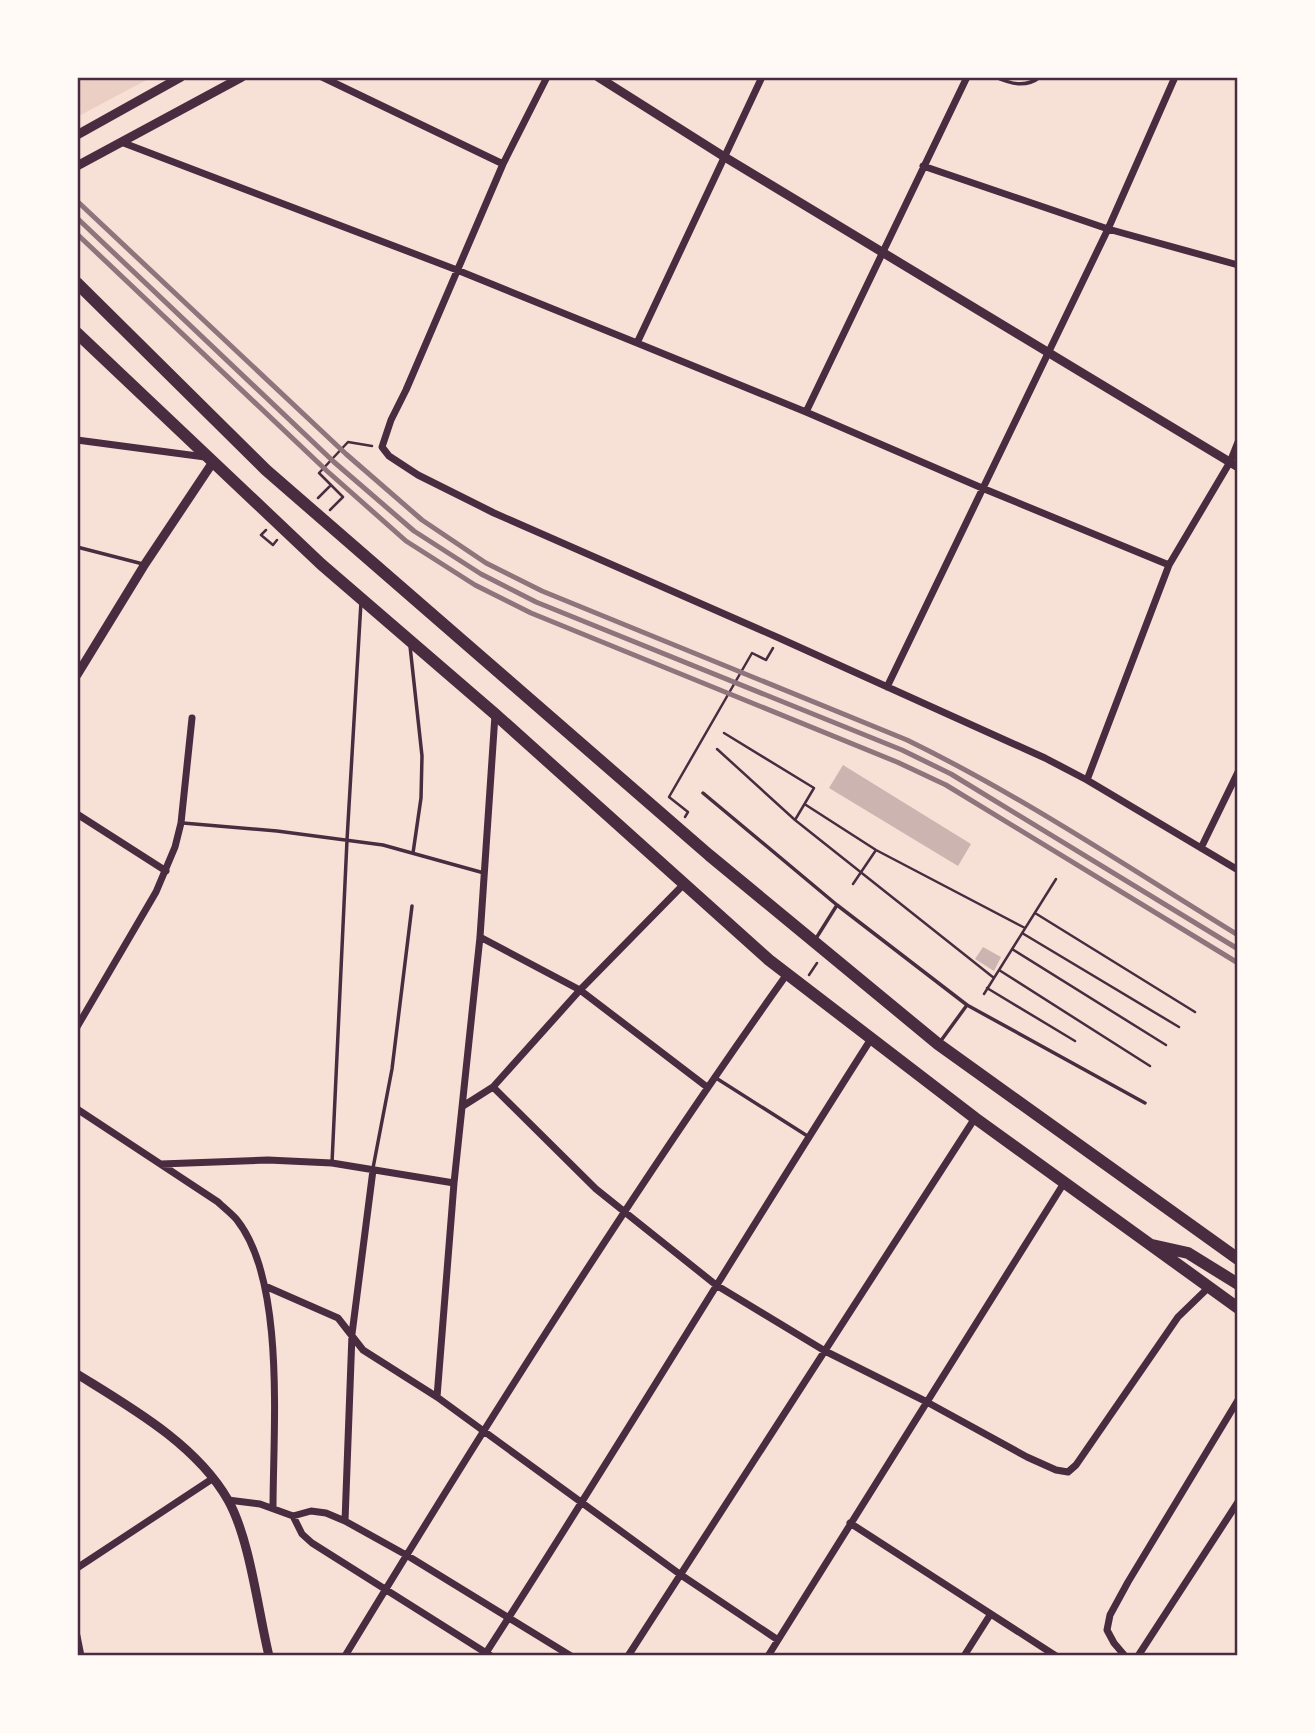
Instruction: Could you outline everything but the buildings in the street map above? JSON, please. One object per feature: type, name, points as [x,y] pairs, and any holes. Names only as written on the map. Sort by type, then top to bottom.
[{"type":"main road","points":[[77,283],[266,470],[677,828],[939,1044],[1238,1259]]},
{"type":"main road","points":[[77,333],[361,599],[495,714],[802,987],[975,1118],[1238,1308]]},
{"type":"main road","points":[[1148,1244],[1188,1253],[1238,1284]]},
{"type":"street","points":[[77,135],[181,77]]},
{"type":"street","points":[[77,166],[242,77]]},
{"type":"street","points":[[322,77],[503,164]]},
{"type":"street","points":[[547,77],[503,164],[391,420],[382,447],[389,456],[418,475],[494,513],[1045,758],[1238,870]]},
{"type":"street","points":[[598,77],[723,156],[1234,464]]},
{"type":"street","points":[[637,343],[762,77]]},
{"type":"street","points":[[806,412],[967,77]]},
{"type":"street","points":[[887,687],[1108,229],[1175,77]]},
{"type":"street","points":[[121,142],[457,270],[806,412],[1169,565]]},
{"type":"street","points":[[923,166],[1108,229],[1238,265]]},
{"type":"street","points":[[77,440],[210,460],[77,675]]},
{"type":"street","points":[[1087,780],[1169,565],[1234,464],[1238,442]]},
{"type":"street","points":[[437,1397],[454,1183],[480,937],[495,714]]},
{"type":"street","points":[[77,1027],[156,892],[166,870],[181,822],[192,718]]},
{"type":"street","points":[[1201,848],[1238,772]]},
{"type":"street","points":[[77,814],[166,870]]},
{"type":"street","points":[[463,1107],[493,1087],[580,990],[684,884]]},
{"type":"street","points":[[480,937],[580,990],[707,1087]]},
{"type":"street","points":[[345,1656],[482,1431],[625,1210],[714,1076],[787,974]]},
{"type":"street","points":[[293,1516],[302,1534],[312,1543],[487,1655],[871,1040]]},
{"type":"street","points":[[493,1087],[596,1189],[716,1286],[825,1351],[1056,1470],[1068,1472],[1086,1451],[1178,1317],[1209,1287]]},
{"type":"street","points":[[77,1109],[218,1202],[237,1220],[249,1239],[265,1286],[271,1314],[273,1508]]},
{"type":"street","points":[[628,1656],[975,1118]]},
{"type":"street","points":[[160,1164],[268,1160],[332,1163],[454,1183]]},
{"type":"street","points":[[345,1521],[352,1334],[373,1170]]},
{"type":"street","points":[[768,1656],[925,1401],[1064,1183]]},
{"type":"street","points":[[265,1286],[338,1318],[363,1350],[437,1397],[681,1575],[778,1640]]},
{"type":"street","points":[[77,1374],[176,1439],[228,1500],[245,1545],[269,1656]]},
{"type":"street","points":[[1125,1656],[1109,1636],[1107,1623],[1110,1615],[1238,1400]]},
{"type":"street","points":[[77,1568],[212,1479]]},
{"type":"street","points":[[228,1500],[248,1501],[293,1516],[311,1511],[326,1513],[345,1521],[408,1556],[571,1656]]},
{"type":"street","points":[[1138,1656],[1238,1502]]},
{"type":"street","points":[[850,1523],[1056,1656]]},
{"type":"street","points":[[964,1656],[990,1615]]},
{"type":"street","points":[[77,1636],[81,1656]]},
{"type":"lane","points":[[995,77],[1012,84],[1027,84],[1040,77]]},
{"type":"lane","points":[[77,547],[145,564]]},
{"type":"lane","points":[[332,1163],[361,599]]},
{"type":"lane","points":[[409,641],[422,756],[421,798],[413,853]]},
{"type":"lane","points":[[703,793],[837,905],[967,1004],[1145,1103]]},
{"type":"lane","points":[[181,822],[383,845],[484,873]]},
{"type":"lane","points":[[819,946],[837,905]]},
{"type":"lane","points":[[373,1170],[392,1069],[412,906]]},
{"type":"lane","points":[[939,1044],[967,1004]]},
{"type":"lane","points":[[714,1076],[809,1137]]},
{"type":"path","points":[[343,497],[319,473],[348,442],[382,447]]},
{"type":"path","points":[[261,535],[273,545]]},
{"type":"path","points":[[688,812],[669,797],[752,653],[766,660]]},
{"type":"path","points":[[724,733],[814,788],[795,820]]},
{"type":"path","points":[[717,749],[795,820],[994,978]]},
{"type":"path","points":[[806,805],[876,850],[1025,928]]},
{"type":"path","points":[[853,884],[876,850]]},
{"type":"path","points":[[984,994],[1056,879]]},
{"type":"path","points":[[1035,913],[1195,1012]]},
{"type":"path","points":[[1022,933],[1179,1027]]},
{"type":"path","points":[[802,987],[819,946]]},
{"type":"path","points":[[1012,949],[1166,1045]]},
{"type":"path","points":[[999,970],[1150,1066]]},
{"type":"path","points":[[987,988],[1075,1041]]},
{"type":"shaded area","points":[[77,77],[152,77],[77,117]]},
{"type":"railway","points":[[77,201],[346,454],[422,520],[486,563],[542,591],[907,740],[1034,809],[1238,935]]},
{"type":"railway","points":[[77,218],[334,462],[414,531],[481,574],[536,602],[902,750],[951,774],[1238,949]]},
{"type":"railway","points":[[77,234],[327,471],[406,541],[475,585],[531,613],[897,762],[946,785],[1238,963]]}]
